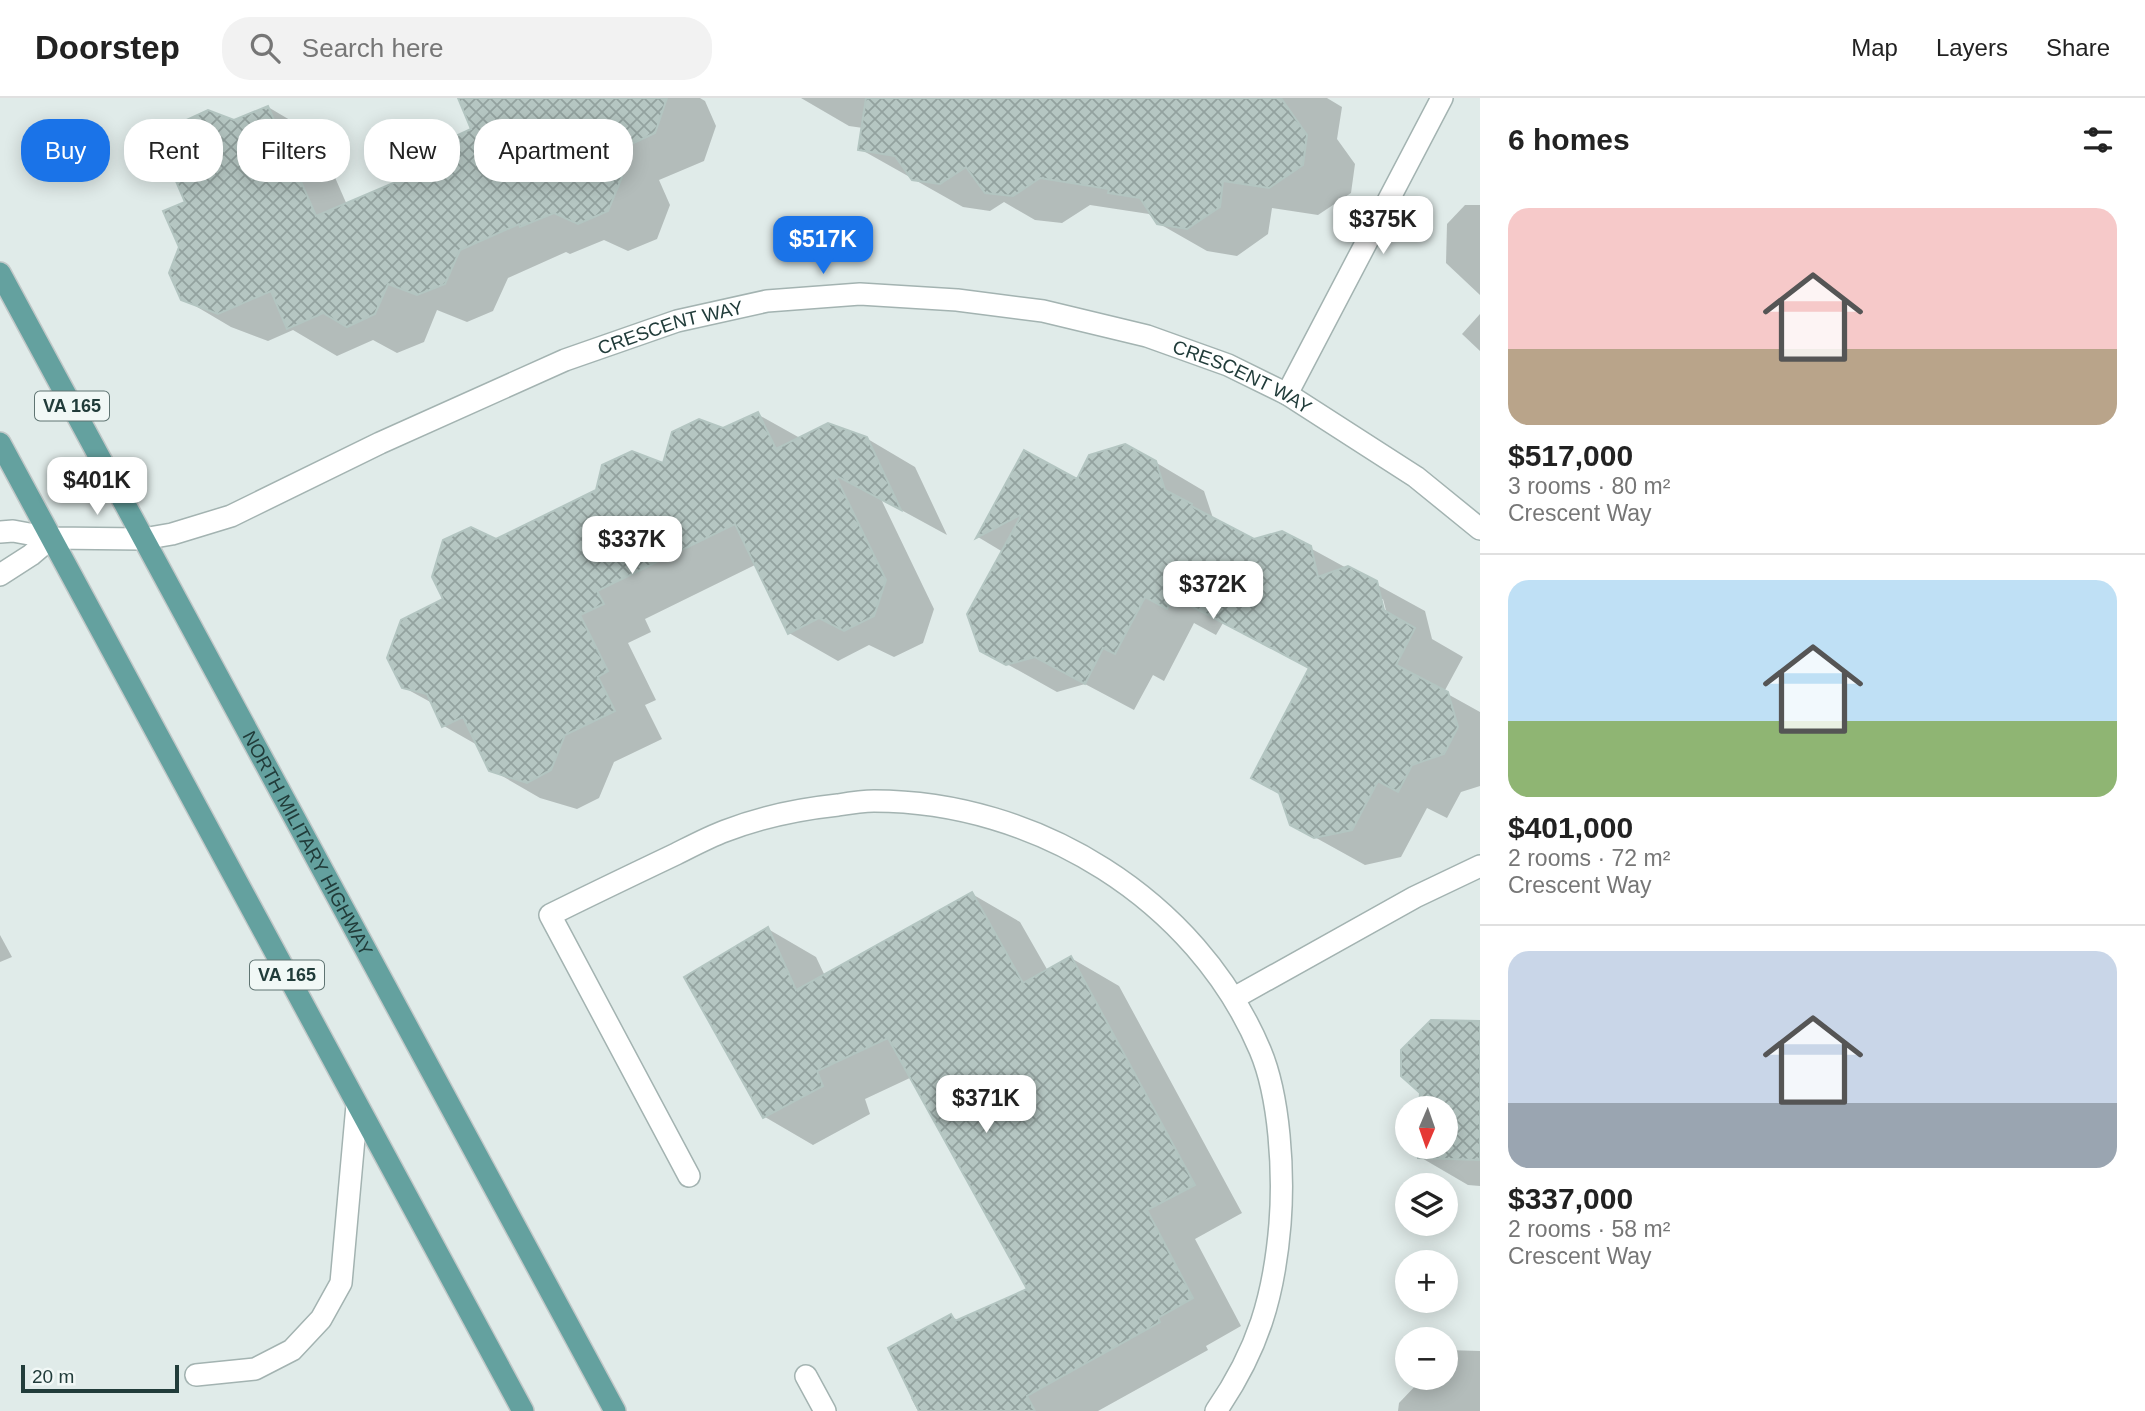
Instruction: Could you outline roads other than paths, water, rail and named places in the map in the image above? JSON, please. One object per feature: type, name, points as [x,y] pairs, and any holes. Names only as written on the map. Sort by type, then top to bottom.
[{"type":"main road","name":"NORTH MILITARY HIGHWAY","points":[[0,273],[615,1411]]},
{"type":"main road","name":"VA 165","points":[[0,443],[523,1411]]},
{"type":"street","points":[[1287,394],[1442,98]]},
{"type":"street","name":"CRESCENT WAY","points":[[0,532],[13,531],[51,538],[143,539],[172,534],[231,516],[380,443],[565,360],[677,321],[767,301],[860,295],[957,300],[1043,311],[1147,336],[1228,365],[1287,394],[1416,477],[1480,529]]},
{"type":"street","points":[[0,575],[51,538]]},
{"type":"street","points":[[689,1176],[550,915],[725,831],[797,810],[872,801],[932,804],[991,816],[1061,843],[1125,881],[1182,931],[1234,998],[1261,1053],[1277,1116],[1282,1197],[1276,1269],[1258,1339],[1238,1380],[1216,1411]]},
{"type":"street","points":[[1234,998],[1415,897],[1480,866]]},
{"type":"street","points":[[196,1375],[255,1369],[292,1350],[321,1319],[341,1283],[357,1105]]},
{"type":"street","points":[[806,1376],[825,1411]]}]
